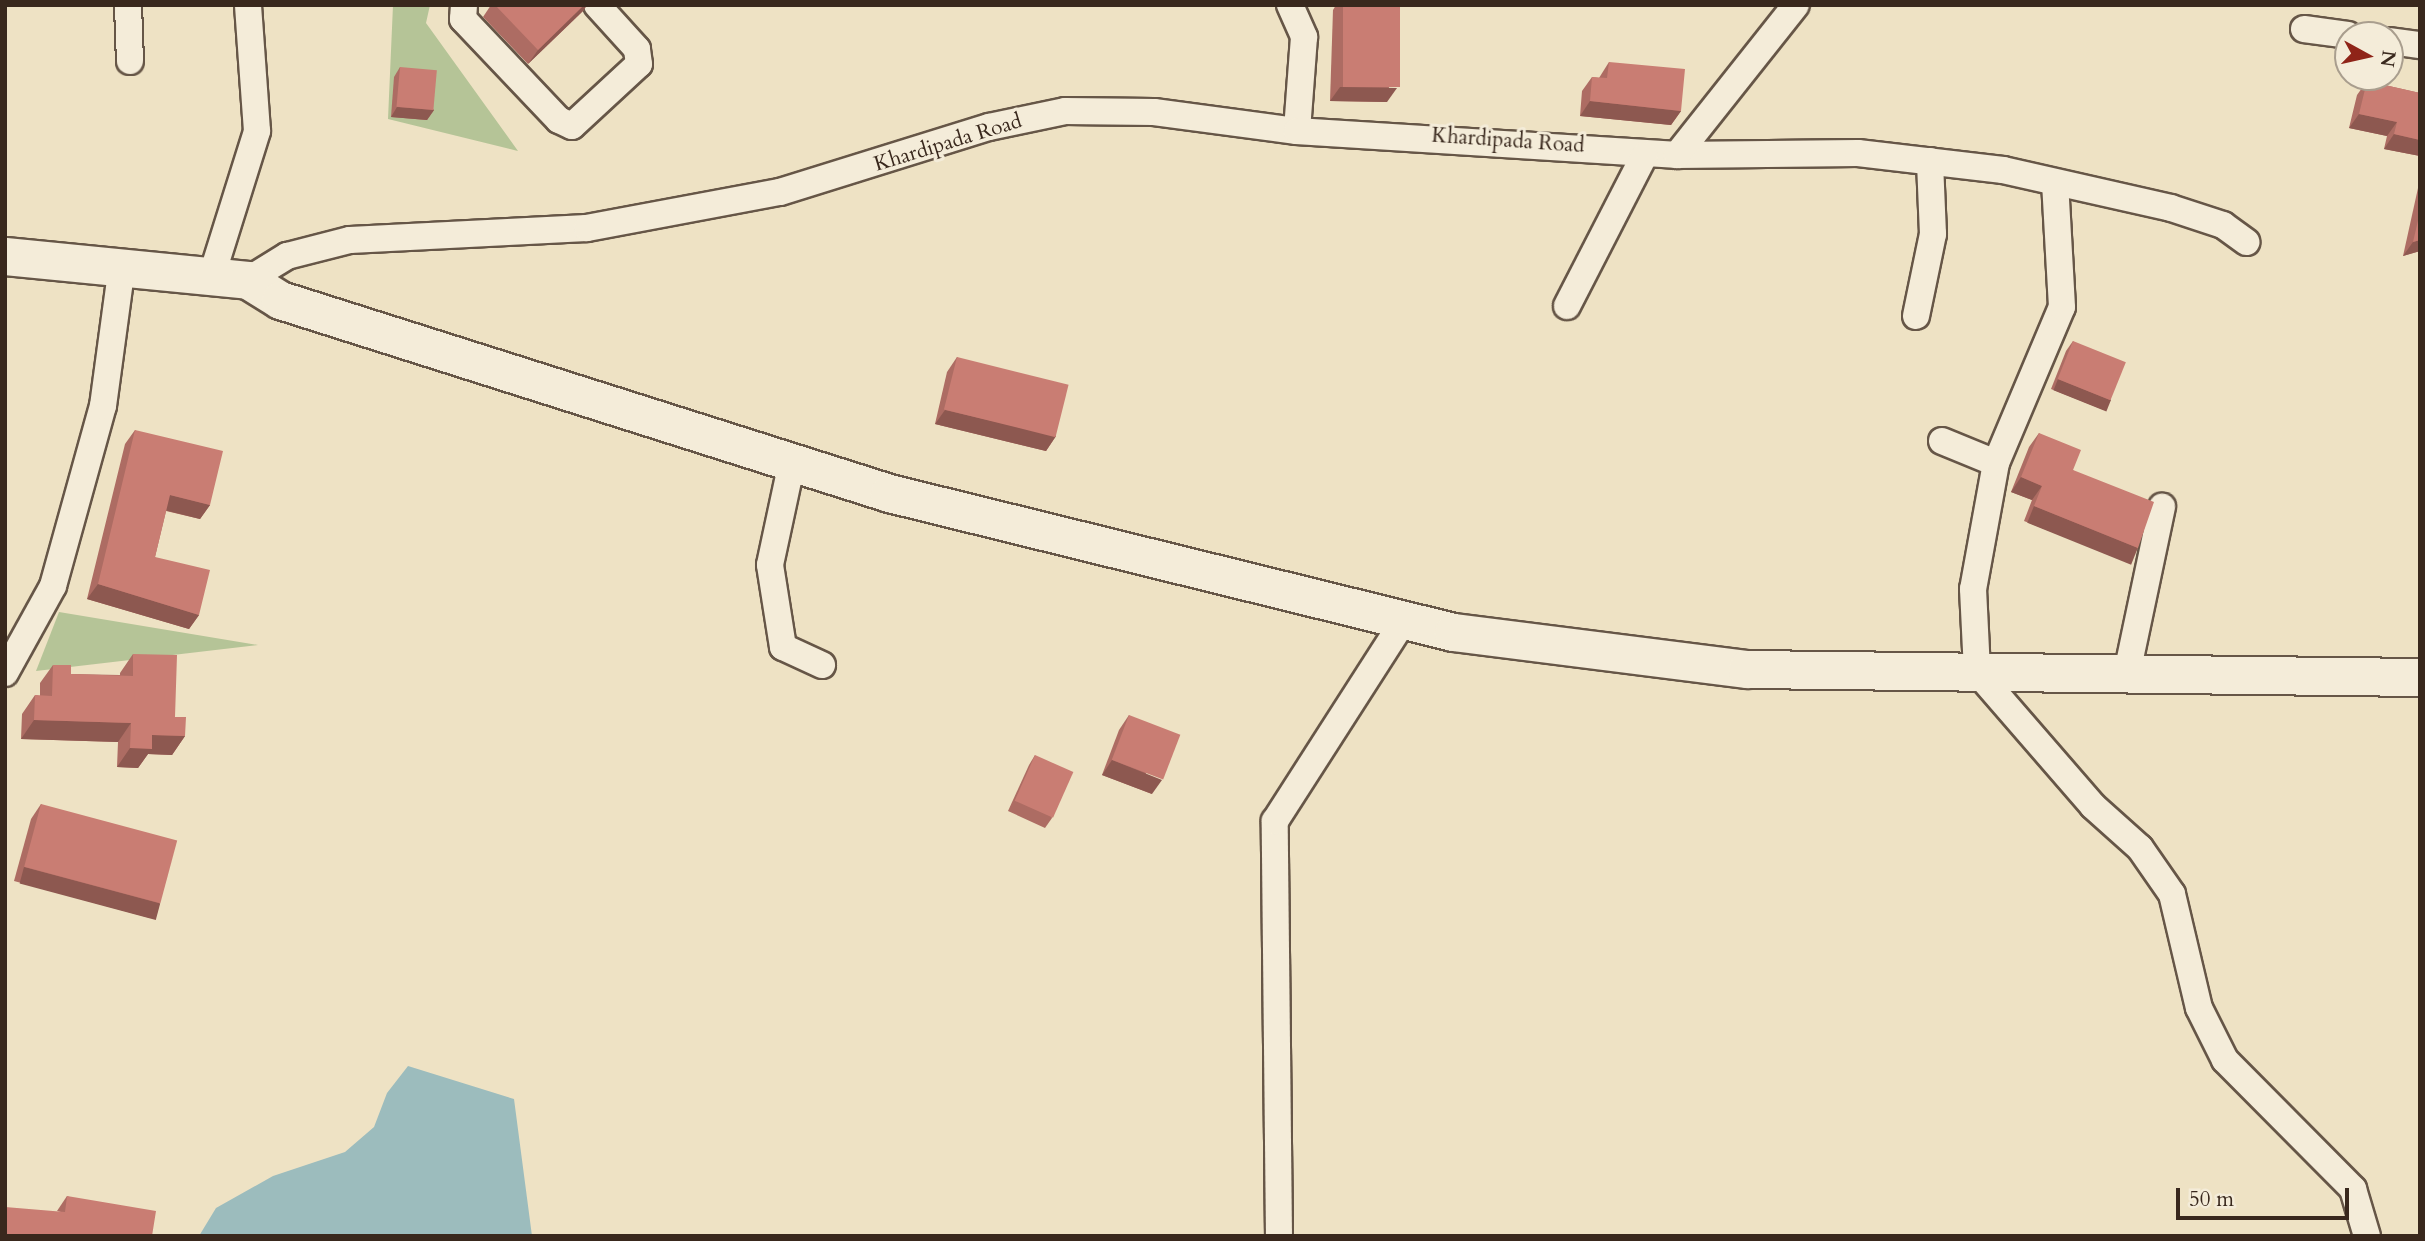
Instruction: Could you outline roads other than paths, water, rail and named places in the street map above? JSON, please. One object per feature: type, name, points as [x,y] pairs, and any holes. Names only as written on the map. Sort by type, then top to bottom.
[{"type":"street","points":[[128,5],[130,61]]},
{"type":"street","points":[[212,275],[257,131],[248,5]]},
{"type":"street","points":[[464,5],[463,19],[559,120],[572,126],[639,64],[636,49],[597,5]]},
{"type":"street","points":[[1290,5],[1304,37],[1297,131]]},
{"type":"street","points":[[1677,155],[1796,5]]},
{"type":"street","points":[[2304,29],[2334,33]]},
{"type":"street","name":"Khardipada Road","points":[[248,280],[288,256],[350,240],[587,228],[780,192],[989,127],[1065,111],[1154,112],[1297,131],[1392,132],[1644,156],[1858,153],[1930,161],[2055,183],[2171,208],[2223,225],[2246,242]]},
{"type":"street","points":[[1567,306],[1644,156]]},
{"type":"street","points":[[1916,316],[1933,234],[1930,161]]},
{"type":"street","points":[[2055,183],[2062,307],[1996,463],[1973,589],[1978,672],[2093,806],[2140,848],[2172,894],[2199,1008],[2225,1060],[2353,1189],[2367,1236]]},
{"type":"street","points":[[5,256],[122,265],[248,280],[280,300],[889,493],[1453,632],[1747,669],[2420,677]]},
{"type":"street","points":[[5,673],[57,573],[103,406],[122,265]]},
{"type":"street","points":[[1942,441],[1996,463]]},
{"type":"street","points":[[792,462],[770,565],[783,647],[822,665]]},
{"type":"street","points":[[2127,673],[2162,507]]},
{"type":"street","points":[[1279,1236],[1275,821],[1404,620]]},
{"type":"water","points":[[408,1066],[514,1099],[532,1236],[199,1236],[216,1208],[273,1176],[345,1152],[374,1127],[387,1093]]}]
